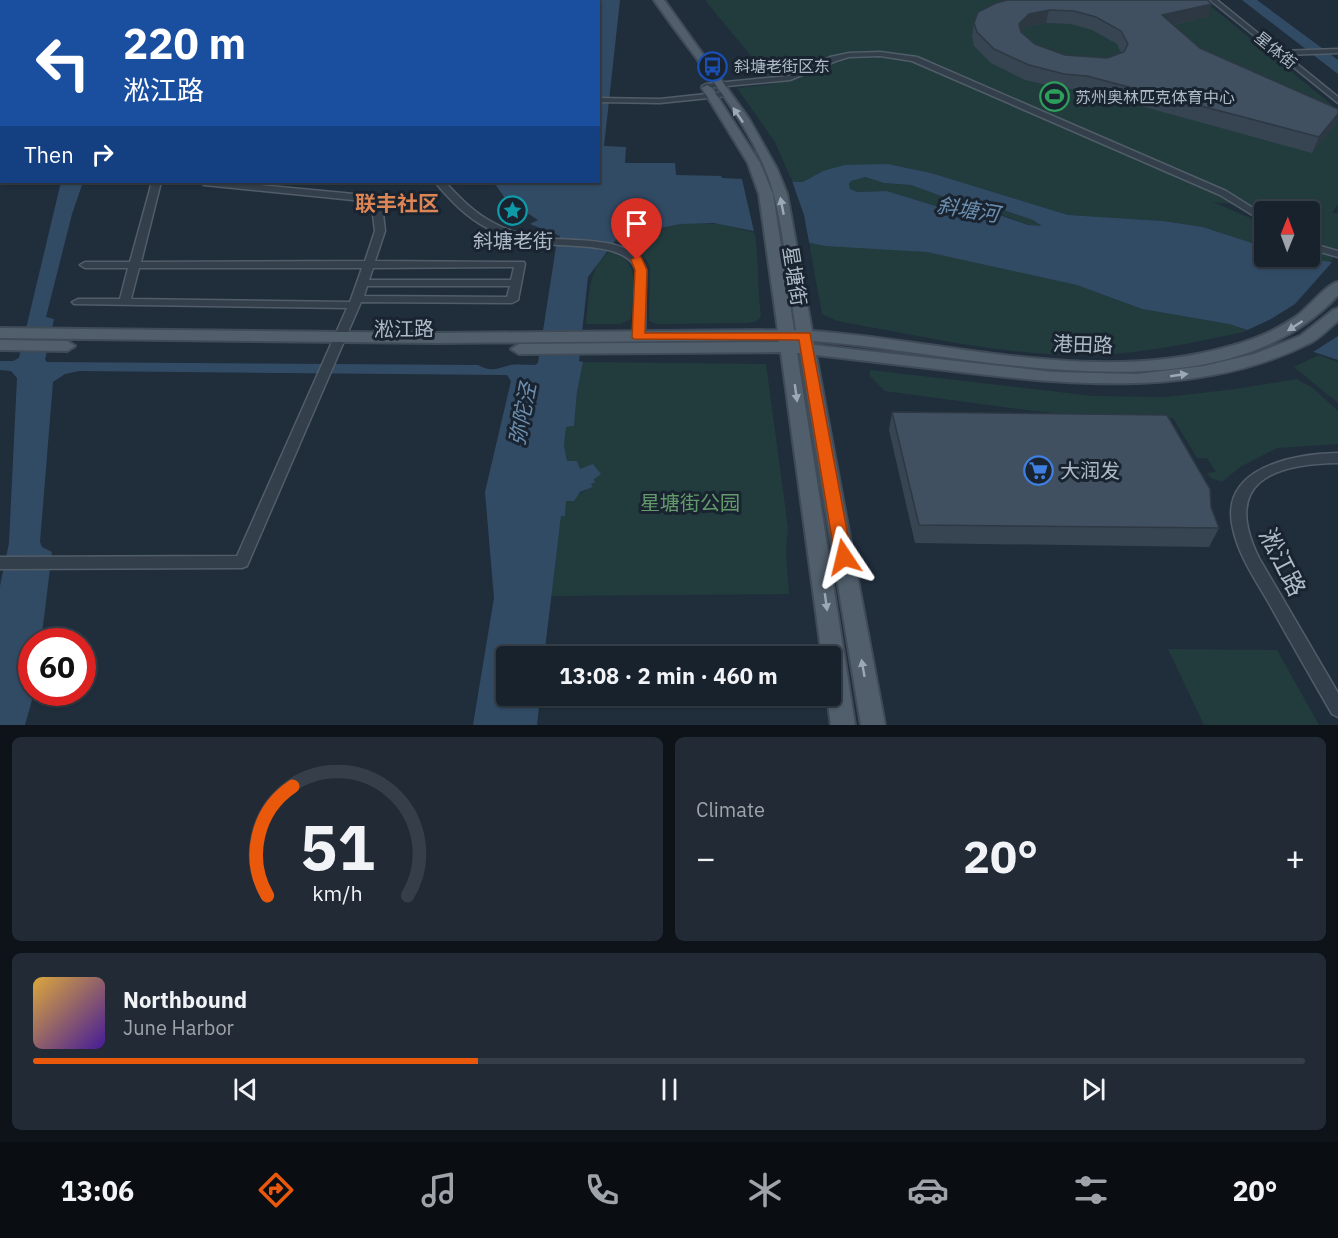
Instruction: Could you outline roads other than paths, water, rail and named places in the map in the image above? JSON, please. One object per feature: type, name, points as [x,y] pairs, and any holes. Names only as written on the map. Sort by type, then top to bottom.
[{"type":"main road","name":"星塘街","points":[[648,0],[754,163],[766,194],[774,247],[797,342],[873,725]]},
{"type":"main road","name":"星塘街","points":[[659,0],[722,90],[769,165],[780,194],[790,249],[797,342],[843,725]]},
{"type":"main road","name":"港田路","points":[[797,342],[1092,367],[1158,364],[1234,351],[1269,340],[1294,327],[1317,309],[1338,286]]},
{"type":"main road","name":"港田路","points":[[797,342],[1016,373],[1088,379],[1172,376],[1259,358],[1306,339],[1338,313]]},
{"type":"main road","name":"淞江路","points":[[0,333],[23,340]]},
{"type":"main road","name":"淞江路","points":[[583,343],[639,337],[797,342]]},
{"type":"main road","name":"淞江路","points":[[0,345],[23,340],[338,344],[797,342]]},
{"type":"street","name":"星体街","points":[[1213,0],[1338,93]]},
{"type":"street","name":"星体街","points":[[1221,0],[1338,101]]},
{"type":"street","points":[[1285,53],[1333,53]]},
{"type":"street","points":[[600,100],[660,101],[790,78],[833,59],[849,55],[889,55],[914,59],[1223,193],[1254,213]]},
{"type":"street","points":[[125,302],[137,265],[156,183]]},
{"type":"street","points":[[0,563],[242,562],[356,302],[380,231],[377,205],[354,198],[213,183]]},
{"type":"street","points":[[441,183],[466,210],[491,226],[520,236],[554,243],[614,247],[633,255],[640,266],[639,337]]},
{"type":"street","points":[[1320,249],[1338,254]]},
{"type":"street","points":[[78,302],[512,300],[520,264],[85,265]]},
{"type":"street","points":[[362,282],[516,283]]},
{"type":"street","name":"淞江路","points":[[1338,458],[1304,459],[1269,470],[1252,481],[1242,496],[1237,515],[1242,538],[1253,561],[1338,709]]},
{"type":"water","points":[[600,0],[620,0],[604,146],[626,147],[625,163],[675,163],[676,175],[803,182],[823,171],[845,165],[888,164],[931,173],[1068,215],[1163,221],[1203,227],[1254,244],[1254,267],[1320,267],[1320,260],[1338,263],[1338,360],[1229,324],[1142,309],[1077,285],[927,252],[825,246],[714,223],[681,224],[621,233],[588,277],[579,361],[583,362],[574,426],[566,427],[564,446],[567,461],[577,461],[580,469],[593,464],[601,474],[593,480],[596,482],[591,484],[593,487],[580,492],[574,501],[566,501],[565,516],[561,516],[545,646],[496,646],[496,706],[539,706],[537,725],[473,725],[494,598],[485,492],[511,381],[507,375],[79,371],[65,374],[53,382],[40,542],[42,547],[52,552],[43,628],[18,628],[18,706],[30,706],[25,725],[0,725],[0,586],[9,543],[17,378],[11,371],[0,370],[0,361],[13,361],[19,358],[61,183],[83,183],[72,214],[46,317],[54,319],[45,360],[47,362],[478,365],[491,369],[514,365],[535,365],[538,363],[556,247],[560,236],[530,224],[538,220],[521,209],[515,212],[494,183],[600,183]],"holes":[[[865,177],[884,183],[911,185],[944,197],[977,201],[1033,220],[1042,226],[1028,225],[983,209],[942,208],[887,191],[858,192],[850,189],[849,184],[851,181]]]},
{"type":"water","points":[[1242,0],[1257,0],[1338,60],[1338,74]]},
{"type":"place","name":"斜塘老街区东","points":[[713,66]]},
{"type":"place","name":"苏州奥林匹克体育中心","points":[[1054,97]]},
{"type":"place","name":"斜塘老街","points":[[513,210]]},
{"type":"place","name":"大润发","points":[[1039,470]]},
{"type":"district","name":"联丰社区","points":[[397,203]]},
{"type":"water label","name":"斜塘河","points":[[968,209]]},
{"type":"water label","name":"弥陀泾","points":[[522,414]]},
{"type":"park label","name":"星塘街公园","points":[[690,502]]}]
